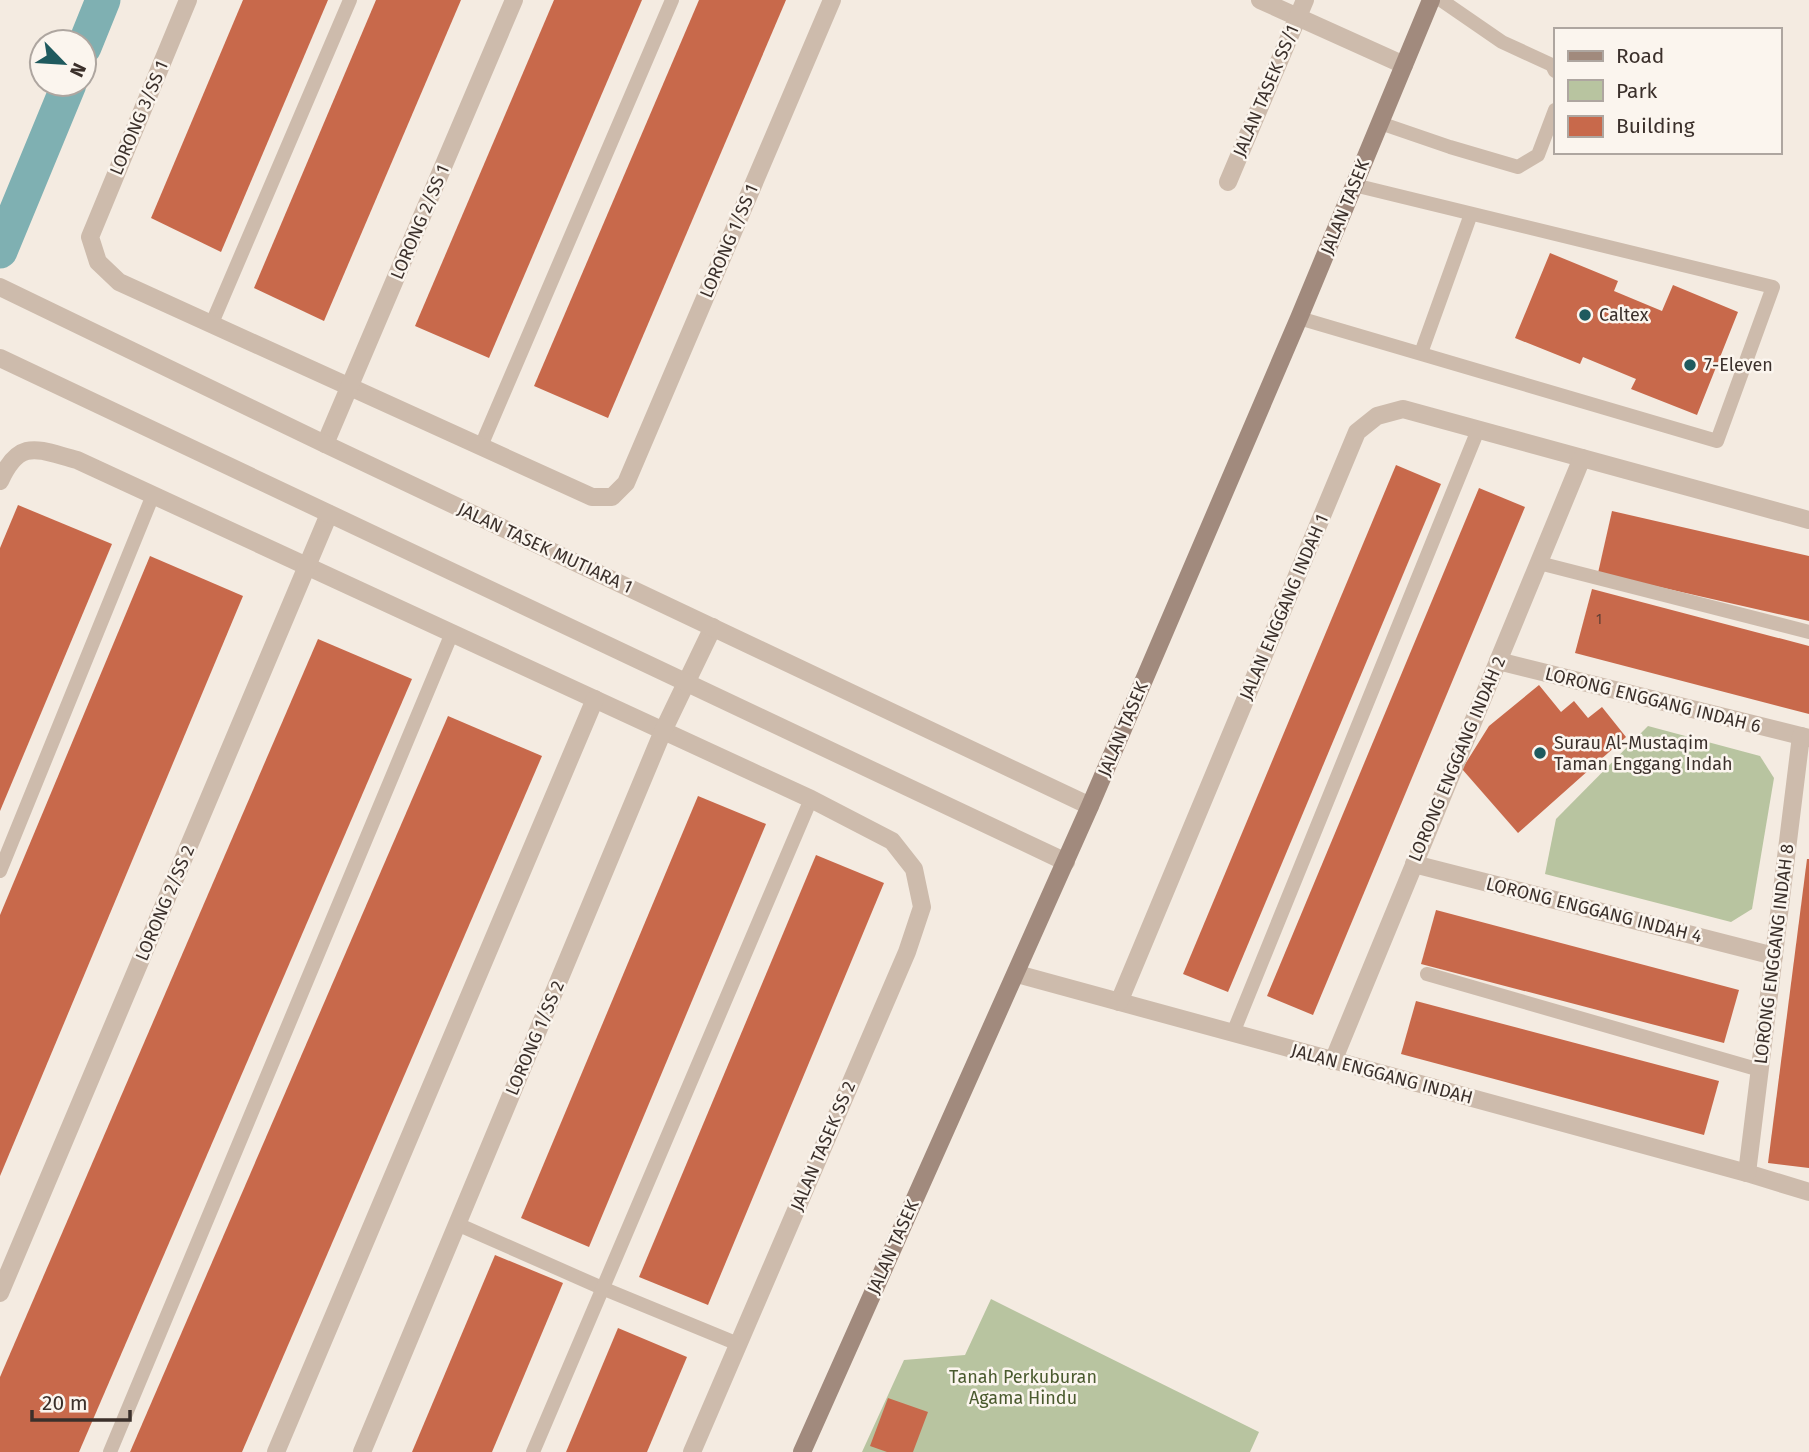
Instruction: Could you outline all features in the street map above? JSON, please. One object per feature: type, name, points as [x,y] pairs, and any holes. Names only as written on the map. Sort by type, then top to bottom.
[{"type":"main road","name":"JALAN TASEK","points":[[802,1452],[1066,862],[1300,318],[1431,0]]},
{"type":"street","name":"LORONG 3/SS 1","points":[[188,0],[90,237],[98,262],[120,282],[212,323]]},
{"type":"street","name":"LORONG 2/SS 1","points":[[326,444],[514,0]]},
{"type":"street","name":"LORONG 1/SS 1","points":[[481,446],[592,497],[612,497],[626,483],[832,0]]},
{"type":"street","points":[[1260,0],[1301,8],[1404,65]]},
{"type":"street","name":"JALAN TASEK SS/1","points":[[1228,182],[1301,8]]},
{"type":"street","name":"JALAN TASEK MUTIARA 1","points":[[0,287],[1090,806]]},
{"type":"street","points":[[212,323],[481,446]]},
{"type":"street","points":[[0,358],[1066,862]]},
{"type":"street","name":"JALAN ENGGANG INDAH 1","points":[[1119,1002],[1357,432],[1377,416],[1403,410],[1809,520]]},
{"type":"street","points":[[3,474],[16,455],[33,449],[77,460],[811,799]]},
{"type":"street","name":"LORONG ENGGANG INDAH 2","points":[[1333,1060],[1582,458]]},
{"type":"street","name":"LORONG 2/SS 2","points":[[0,1293],[329,514]]},
{"type":"street","name":"LORONG 1/SS 2","points":[[362,1452],[663,731],[713,627]]},
{"type":"street","name":"LORONG ENGGANG INDAH 6","points":[[1498,661],[1805,737]]},
{"type":"street","points":[[276,1452],[595,699]]},
{"type":"street","name":"LORONG ENGGANG INDAH 8","points":[[1747,1173],[1805,737]]},
{"type":"street","name":"JALAN TASEK SS 2","points":[[692,1452],[907,952],[922,907],[914,869],[892,841],[811,799]]},
{"type":"street","name":"LORONG ENGGANG INDAH 4","points":[[1414,864],[1774,956]]},
{"type":"street","name":"JALAN ENGGANG INDAH","points":[[1017,974],[1809,1192]]},
{"type":"lane","points":[[212,323],[350,0]]},
{"type":"lane","points":[[481,446],[672,0]]},
{"type":"lane","points":[[1441,0],[1502,43],[1552,65],[1554,69]]},
{"type":"lane","points":[[1380,123],[1518,167],[1538,155],[1554,113]]},
{"type":"lane","points":[[1300,318],[1717,441],[1773,287],[1354,185]]},
{"type":"lane","points":[[1422,353],[1471,214]]},
{"type":"lane","points":[[1233,1033],[1478,430]]},
{"type":"lane","points":[[0,871],[153,495]]},
{"type":"lane","points":[[1539,562],[1809,632]]},
{"type":"lane","points":[[110,1452],[452,633]]},
{"type":"lane","points":[[533,1452],[811,799]]},
{"type":"lane","points":[[1427,974],[1760,1070]]},
{"type":"lane","points":[[457,1224],[738,1344]]},
{"type":"green space","points":[[1648,726],[1760,756],[1774,778],[1752,909],[1731,922],[1545,874],[1556,819]]},
{"type":"green space","name":"Tanah Perkuburan Agama Hindu","points":[[991,1299],[1259,1432],[1250,1452],[862,1452],[904,1360],[965,1355]]},
{"type":"building","points":[[243,0],[328,0],[221,252],[151,218]]},
{"type":"building","points":[[376,0],[461,0],[324,321],[254,288]]},
{"type":"building","points":[[554,0],[642,0],[489,358],[415,326]]},
{"type":"building","points":[[699,0],[786,0],[608,418],[534,386]]},
{"type":"building","points":[[1550,253],[1618,281],[1614,291],[1662,311],[1673,285],[1738,312],[1697,415],[1631,389],[1636,379],[1583,357],[1580,364],[1515,338]]},
{"type":"building","points":[[1396,465],[1441,484],[1228,992],[1183,974]]},
{"type":"building","points":[[1479,488],[1525,507],[1313,1015],[1267,996]]},
{"type":"building","points":[[18,505],[112,544],[0,811],[0,548]]},
{"type":"building","points":[[1612,511],[1809,556],[1809,621],[1598,573]]},
{"type":"building","points":[[150,556],[243,596],[0,1176],[0,915]]},
{"type":"building","points":[[1592,589],[1809,646],[1809,714],[1575,653]]},
{"type":"building","points":[[318,639],[412,679],[79,1452],[0,1452],[0,1377]]},
{"type":"building","name":"Surau Al-Mustaqim Taman Enggang Indah","points":[[1539,685],[1561,712],[1574,701],[1588,718],[1602,707],[1626,737],[1518,833],[1462,769],[1489,726]]},
{"type":"building","points":[[448,716],[542,756],[242,1452],[130,1452]]},
{"type":"building","points":[[698,796],[766,824],[589,1247],[521,1218]]},
{"type":"building","points":[[816,855],[884,883],[708,1305],[639,1277]]},
{"type":"building","points":[[1809,859],[1809,1168],[1768,1163]]},
{"type":"building","points":[[1436,910],[1739,990],[1724,1043],[1421,964]]},
{"type":"building","points":[[1416,1001],[1719,1081],[1704,1135],[1401,1054]]},
{"type":"building","points":[[495,1255],[563,1283],[492,1452],[412,1452]]},
{"type":"building","points":[[618,1328],[687,1357],[647,1452],[566,1452]]},
{"type":"building","points":[[888,1398],[928,1412],[913,1452],[887,1452],[870,1446]]},
{"type":"waterway","points":[[92,28],[103,0]]},
{"type":"waterway","points":[[0,251],[63,98]]},
{"type":"place","name":"Caltex","points":[[1585,315]]},
{"type":"place","name":"7-Eleven","points":[[1690,365]]},
{"type":"place","name":"Surau Al-Mustaqim Taman Enggang Indah","points":[[1540,753]]}]
